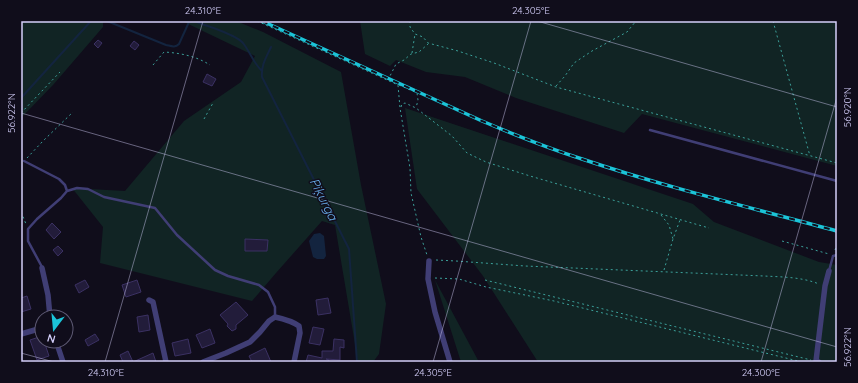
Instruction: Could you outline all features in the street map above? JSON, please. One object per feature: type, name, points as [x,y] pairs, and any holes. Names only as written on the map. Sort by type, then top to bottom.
[{"type":"street","points":[[429,261],[428,279],[435,312],[450,362]]},
{"type":"street","points":[[42,268],[49,309]]},
{"type":"street","points":[[818,362],[829,271]]},
{"type":"street","points":[[149,300],[153,302],[166,362]]},
{"type":"street","points":[[203,362],[250,342],[269,321],[275,317],[288,320],[299,326],[300,333],[294,362]]},
{"type":"street","points":[[21,334],[34,330]]},
{"type":"street","points":[[59,349],[63,362]]},
{"type":"lane","points":[[650,130],[837,181]]},
{"type":"lane","points":[[24,161],[59,179],[65,185],[67,190]]},
{"type":"lane","points":[[42,268],[28,241],[28,229],[61,198],[67,190],[77,188],[88,189],[104,197],[155,208],[177,235],[215,270],[228,276],[259,285],[268,292],[275,307],[275,317]]},
{"type":"lane","points":[[829,271],[833,256],[837,255]]},
{"type":"path","points":[[257,21],[417,93],[418,100],[416,108]]},
{"type":"path","points":[[410,21],[410,27],[415,34],[423,37],[428,43],[494,63],[556,87],[837,163]]},
{"type":"path","points":[[556,87],[574,63],[592,50],[626,32],[636,21]]},
{"type":"path","points":[[773,21],[810,156]]},
{"type":"path","points":[[411,54],[415,34]]},
{"type":"path","points":[[388,80],[396,64],[411,54],[419,52],[428,43]]},
{"type":"path","points":[[152,65],[164,52],[192,56],[203,60],[210,65]]},
{"type":"path","points":[[21,112],[60,72]]},
{"type":"path","points":[[398,85],[400,108],[410,168],[411,193],[421,237],[429,261],[440,260],[533,266],[764,276],[799,279],[826,286]]},
{"type":"path","points":[[204,119],[214,103]]},
{"type":"path","points":[[400,108],[402,104],[405,103],[416,108],[452,136],[467,153],[486,162],[709,228]]},
{"type":"path","points":[[27,158],[73,112]]},
{"type":"path","points":[[21,212],[28,229]]},
{"type":"path","points":[[660,214],[669,225],[673,239]]},
{"type":"path","points":[[664,271],[680,219]]},
{"type":"path","points":[[782,241],[833,256]]},
{"type":"path","points":[[428,279],[459,279],[486,287],[554,301],[802,362]]},
{"type":"path","points":[[485,280],[818,362]]},
{"type":"green space","points":[[21,21],[103,21],[103,27],[53,85],[21,118]]},
{"type":"green space","points":[[236,21],[263,32],[341,72],[361,185],[386,304],[379,354],[373,362],[358,362],[335,225],[322,221],[252,301],[100,263],[103,227],[72,188],[125,191],[184,121],[241,82],[255,56],[184,22]]},
{"type":"green space","points":[[360,21],[837,21],[837,166],[642,114],[624,133],[516,98],[465,77],[426,72],[396,60],[390,66],[365,54]]},
{"type":"green space","points":[[405,108],[693,204],[714,222],[819,262],[837,265],[837,362],[538,362],[483,276],[417,189]]},
{"type":"green space","points":[[435,280],[479,362],[461,362]]},
{"type":"water","points":[[320,233],[324,236],[326,256],[324,259],[317,259],[313,257],[309,241],[314,234]]},
{"type":"building","points":[[98,40],[102,43],[98,48],[94,44]]},
{"type":"building","points":[[134,41],[139,45],[135,50],[130,46]]},
{"type":"building","points":[[207,74],[216,79],[212,86],[203,82]]},
{"type":"building","points":[[52,223],[61,232],[54,239],[46,230]]},
{"type":"building","points":[[245,239],[268,240],[267,251],[245,251]]},
{"type":"building","points":[[58,246],[63,251],[58,256],[53,250]]},
{"type":"building","points":[[85,280],[89,287],[79,293],[75,285]]},
{"type":"building","points":[[137,280],[141,292],[126,297],[122,285]]},
{"type":"building","points":[[27,296],[31,309],[21,312],[21,298]]},
{"type":"building","points":[[328,298],[331,313],[318,315],[316,300]]},
{"type":"building","points":[[236,302],[248,315],[236,325],[236,329],[232,331],[220,315]]},
{"type":"building","points":[[148,315],[150,330],[139,332],[137,317]]},
{"type":"building","points":[[313,327],[324,329],[320,345],[309,343]]},
{"type":"building","points":[[210,329],[215,343],[202,348],[196,335]]},
{"type":"building","points":[[95,334],[99,340],[88,346],[85,340]]},
{"type":"building","points":[[34,339],[34,349],[47,349],[49,356],[37,360],[30,340]]},
{"type":"building","points":[[188,339],[191,353],[175,356],[172,343]]},
{"type":"building","points":[[334,339],[344,340],[344,348],[340,347],[340,360],[326,359],[329,360],[328,362],[306,362],[308,355],[322,358],[322,351],[333,351]]},
{"type":"building","points":[[265,348],[271,362],[252,362],[249,356]]},
{"type":"building","points":[[128,351],[133,362],[123,362],[120,355]]},
{"type":"building","points":[[153,353],[156,362],[133,362]]},
{"type":"waterway","points":[[21,98],[91,21]]},
{"type":"waterway","points":[[107,21],[166,45],[173,46],[179,44],[189,22],[192,21]]},
{"type":"waterway","points":[[193,21],[222,31],[239,40],[243,43],[261,70]]},
{"type":"waterway","name":"Piķurga","points":[[271,47],[263,65],[262,77],[349,249],[357,362]]},
{"type":"railway","points":[[262,21],[482,121],[544,146],[645,179],[837,231]]}]
